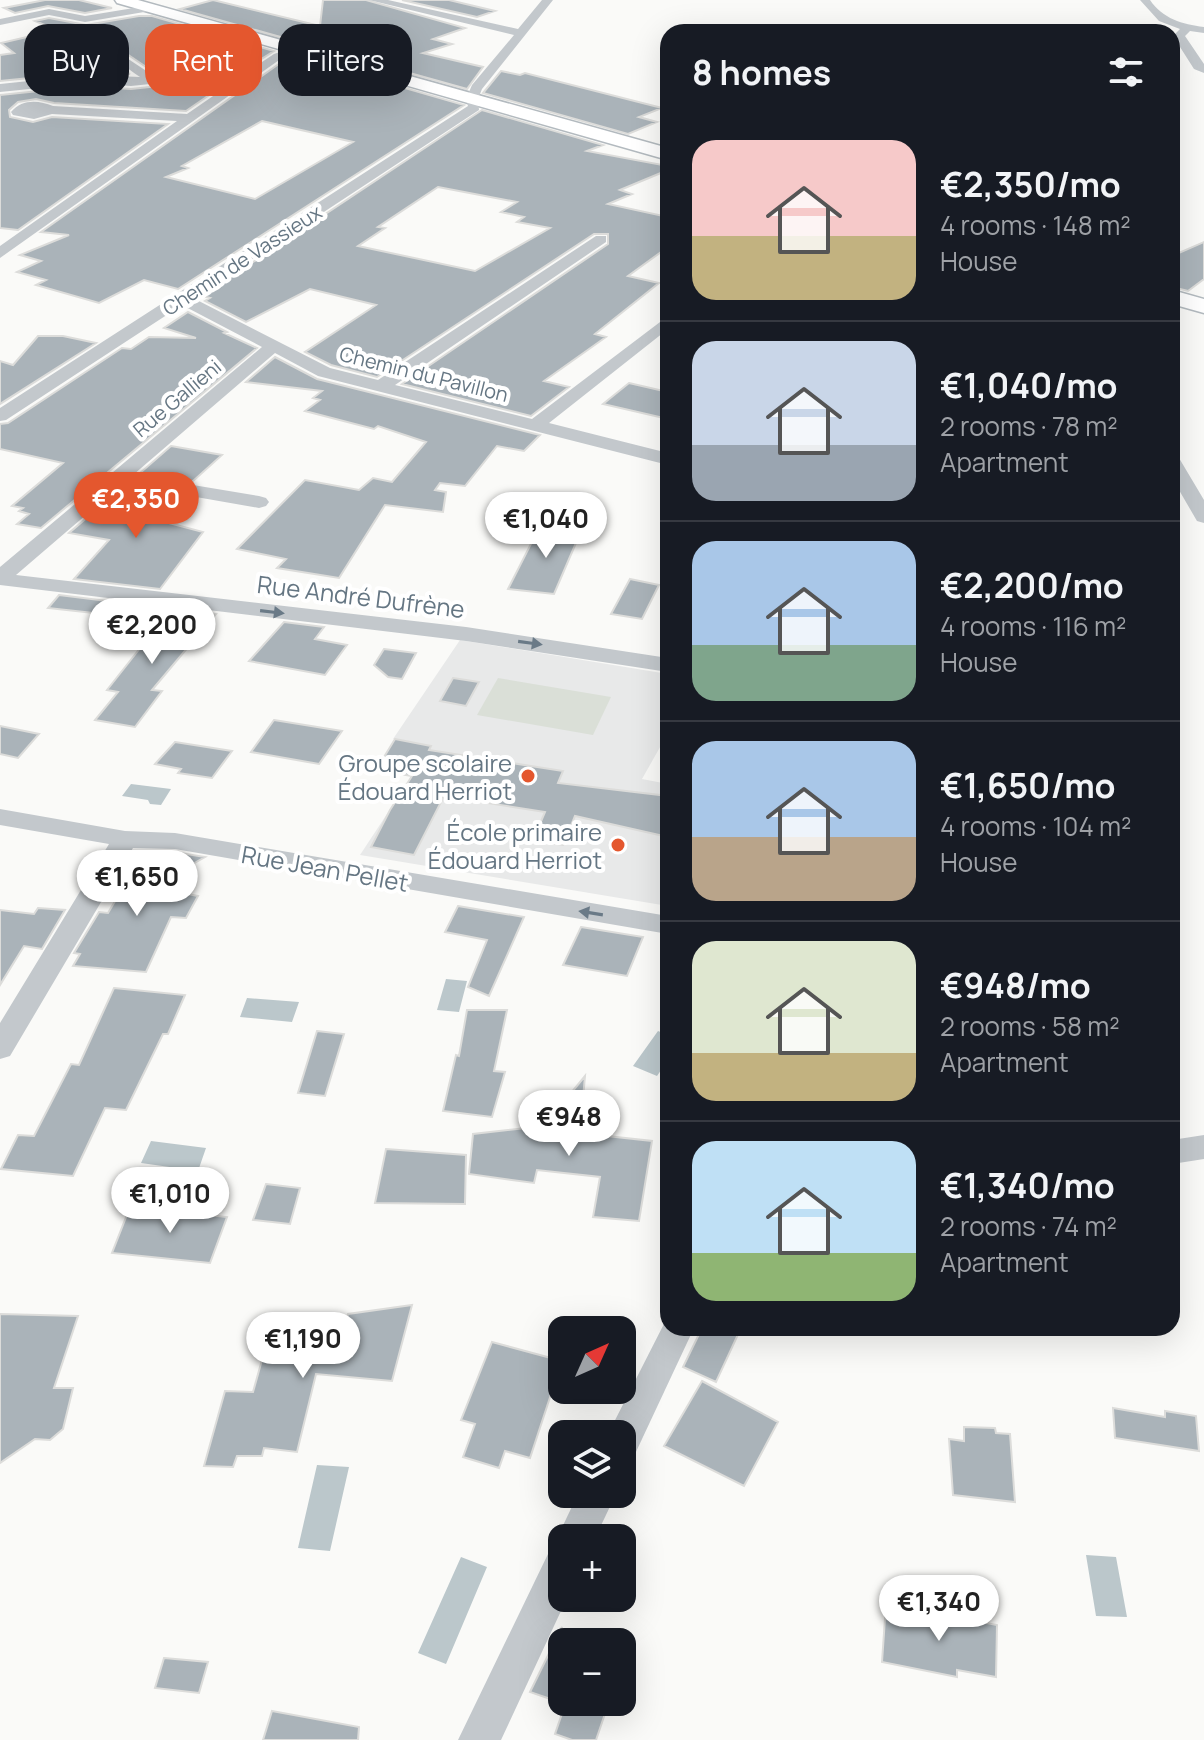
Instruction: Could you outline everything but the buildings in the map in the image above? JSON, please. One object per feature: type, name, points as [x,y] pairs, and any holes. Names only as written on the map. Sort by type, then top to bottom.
[{"type":"street","points":[[122,0],[278,43]]},
{"type":"street","points":[[374,0],[522,33]]},
{"type":"street","points":[[472,99],[476,88],[548,0]]},
{"type":"street","points":[[1145,0],[1154,15],[1177,24]]},
{"type":"street","points":[[0,22],[49,12],[85,19],[152,8]]},
{"type":"street","points":[[1180,25],[1204,30]]},
{"type":"street","points":[[1180,35],[1187,28]]},
{"type":"street","points":[[1180,38],[1198,66],[1204,69]]},
{"type":"street","points":[[412,82],[660,152]]},
{"type":"street","points":[[0,88],[24,86]]},
{"type":"street","points":[[0,111],[17,110],[28,115],[71,96]]},
{"type":"street","points":[[0,253],[221,96]]},
{"type":"street","name":"Chemin de Vassieux","points":[[0,416],[475,107],[472,99]]},
{"type":"street","points":[[49,108],[190,118]]},
{"type":"street","points":[[381,386],[601,239]]},
{"type":"street","name":"Chemin du Pavillon","points":[[183,299],[324,372],[660,457]]},
{"type":"street","points":[[1180,299],[1204,306]]},
{"type":"street","points":[[536,425],[660,328]]},
{"type":"street","name":"Rue Gallieni","points":[[0,578],[273,346]]},
{"type":"street","points":[[1180,476],[1204,517]]},
{"type":"street","points":[[118,478],[259,502]]},
{"type":"street","name":"Rue André Dufrène","points":[[0,578],[466,634],[660,664]]},
{"type":"street","points":[[0,817],[125,839],[0,1048]]},
{"type":"street","name":"Rue Jean Pellet","points":[[125,839],[175,841],[660,924]]},
{"type":"street","points":[[1180,1151],[1204,1147]]},
{"type":"street","points":[[633,1420],[673,1336]]},
{"type":"street","points":[[479,1740],[548,1596]]},
{"type":"shaded area","name":"Groupe scolaire Édouard Herriot","points":[[460,640],[660,673],[660,747],[642,779],[660,782],[660,905],[360,855],[431,747],[393,739]]},
{"type":"shaded area","points":[[498,678],[611,697],[593,735],[477,715]]},
{"type":"shaded area","points":[[131,784],[171,789],[161,805],[150,804],[148,800],[122,796]]},
{"type":"shaded area","points":[[446,979],[467,981],[459,1012],[437,1010]]},
{"type":"shaded area","points":[[247,998],[299,1002],[292,1022],[240,1017]]},
{"type":"shaded area","points":[[660,1032],[660,1072],[657,1076],[633,1066]]},
{"type":"shaded area","points":[[583,1098],[608,1099],[607,1124],[581,1123]]},
{"type":"shaded area","points":[[151,1141],[206,1148],[198,1171],[141,1163]]},
{"type":"shaded area","points":[[317,1465],[349,1467],[330,1551],[298,1548]]},
{"type":"shaded area","points":[[1086,1555],[1116,1557],[1127,1617],[1096,1616]]},
{"type":"shaded area","points":[[461,1557],[487,1567],[446,1664],[418,1653]]},
{"type":"place","name":"Groupe scolaire Édouard Herriot","points":[[528,776]]},
{"type":"place","name":"École primaire Édouard Herriot","points":[[618,845]]}]
